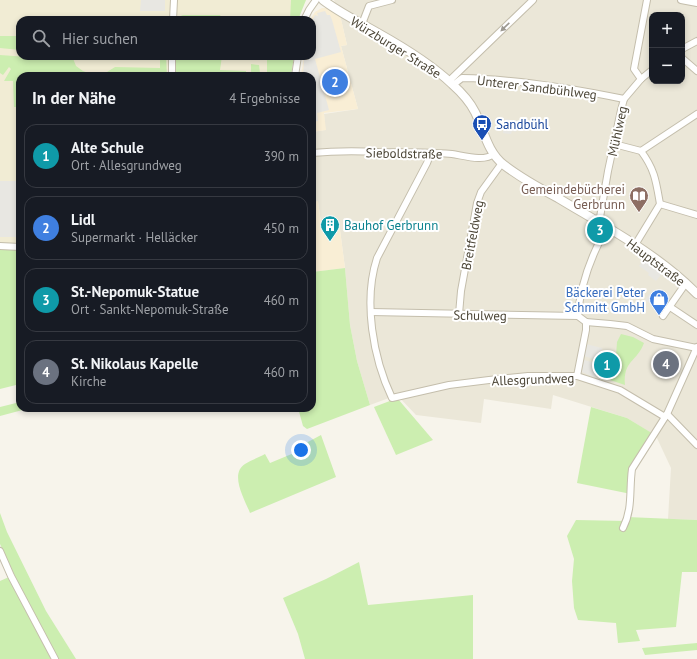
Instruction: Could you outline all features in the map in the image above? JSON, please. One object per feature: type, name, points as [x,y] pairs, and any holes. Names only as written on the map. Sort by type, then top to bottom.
[{"type":"street","points":[[173,16],[174,0]]},
{"type":"street","points":[[306,16],[316,0]]},
{"type":"street","name":"Würzburger Straße","points":[[323,0],[332,3],[362,24],[415,56],[451,83],[475,111],[488,145],[494,154]]},
{"type":"street","points":[[362,24],[369,6],[392,0]]},
{"type":"street","points":[[451,83],[533,0]]},
{"type":"street","points":[[641,79],[635,73],[634,69],[647,0]]},
{"type":"street","points":[[681,0],[697,3]]},
{"type":"street","points":[[684,48],[697,41]]},
{"type":"street","points":[[172,60],[172,72]]},
{"type":"street","points":[[296,72],[297,60]]},
{"type":"street","points":[[685,61],[697,71]]},
{"type":"street","name":"Mühlweg","points":[[599,223],[624,99],[641,79],[649,72]]},
{"type":"street","name":"Unterer Sandbühlweg","points":[[451,83],[462,78],[513,81],[576,90],[624,99]]},
{"type":"street","points":[[641,151],[697,114]]},
{"type":"street","points":[[614,144],[641,151],[650,164],[654,175],[660,204],[635,245]]},
{"type":"street","name":"Sieboldstraße","points":[[316,153],[340,151],[430,153],[484,158],[494,154]]},
{"type":"street","points":[[371,312],[373,274],[377,258],[427,163],[430,153]]},
{"type":"street","name":"Hauptstraße","points":[[494,154],[502,163],[516,174],[607,227],[668,267],[697,294]]},
{"type":"street","name":"Breitfeldweg","points":[[459,314],[461,292],[477,203],[481,192],[502,163]]},
{"type":"street","points":[[660,204],[697,215]]},
{"type":"street","points":[[607,227],[596,248],[586,276],[578,316],[586,322],[627,326],[653,338],[697,347],[666,416],[644,453],[632,469],[630,478],[631,494],[627,520],[623,528]]},
{"type":"street","points":[[0,246],[16,247]]},
{"type":"street","points":[[663,316],[686,283]]},
{"type":"street","points":[[670,307],[697,325]]},
{"type":"street","name":"Schulweg","points":[[371,312],[578,316]]},
{"type":"street","name":"Allesgrundweg","points":[[371,312],[373,338],[379,361],[392,398],[449,385],[489,380],[528,376],[577,376],[620,390],[666,416],[697,445]]},
{"type":"street","points":[[577,376],[586,330],[586,322]]},
{"type":"street","points":[[0,551],[11,576],[55,659]]},
{"type":"shaded area","points":[[0,0],[294,0],[295,16],[16,16],[16,60],[291,60],[289,72],[16,72],[16,281],[0,283]]},
{"type":"shaded area","points":[[141,0],[165,0],[165,11],[140,11]]},
{"type":"shaded area","points":[[334,0],[697,0],[697,520],[668,519],[671,468],[656,436],[627,418],[553,395],[551,409],[484,399],[481,423],[416,415],[397,395],[370,405],[357,361],[350,325],[339,222],[321,223],[318,202],[316,202],[316,131],[325,130],[324,114],[358,109],[341,46],[347,45],[340,15]]},
{"type":"shaded area","points":[[322,8],[327,8],[340,15],[347,45],[341,46],[358,109],[324,113],[326,130],[316,131],[316,72],[302,72],[303,60],[316,60],[316,16],[312,16],[315,12]]},
{"type":"shaded area","points":[[325,11],[327,15],[330,15],[341,52],[316,59],[316,16],[314,16],[315,15],[318,16],[317,13]]},
{"type":"shaded area","points":[[304,60],[315,60],[329,110],[317,113],[318,121],[316,121],[316,72],[303,72]]},
{"type":"shaded area","points":[[505,119],[517,121],[516,132],[512,131],[511,134],[503,133]]},
{"type":"shaded area","points":[[0,181],[16,181],[16,237],[0,237]]},
{"type":"shaded area","points":[[316,201],[318,201],[321,223],[339,222],[345,268],[316,272]]},
{"type":"shaded area","points":[[645,258],[652,263],[650,266],[652,267],[654,264],[664,271],[656,281],[648,275],[649,273],[639,266]]},
{"type":"shaded area","points":[[653,289],[672,302],[664,313],[645,300]]},
{"type":"shaded area","points":[[586,344],[602,348],[601,352],[604,352],[602,358],[598,357],[597,360],[584,356],[585,352],[581,351],[582,347],[586,347]]},
{"type":"shaded area","points":[[584,360],[599,364],[594,382],[591,381],[592,376],[582,372]]},
{"type":"green space","points":[[291,0],[306,0],[300,16],[290,16]]},
{"type":"green space","points":[[220,15],[221,16],[180,16]]},
{"type":"green space","points":[[0,36],[16,36],[16,50],[0,48]]},
{"type":"green space","points":[[0,55],[16,56],[16,60],[74,60],[76,66],[86,72],[16,72],[16,107],[14,107],[13,81],[4,81],[11,69],[9,67],[3,75],[0,73]]},
{"type":"green space","points":[[160,60],[166,60],[167,72],[107,72],[115,67],[160,68]]},
{"type":"green space","points":[[176,60],[221,60],[220,70],[246,71],[246,72],[176,72]]},
{"type":"green space","points":[[267,60],[293,60],[292,72],[267,72]]},
{"type":"green space","points":[[251,64],[259,65],[260,72],[251,72]]},
{"type":"green space","points":[[0,248],[16,249],[16,385],[0,389]]},
{"type":"green space","points":[[345,268],[350,325],[357,361],[370,405],[307,429],[303,426],[299,412],[316,412],[316,272]]},
{"type":"green space","points":[[621,334],[633,337],[644,343],[638,354],[628,366],[625,377],[625,385],[610,380],[616,356],[617,342]]},
{"type":"green space","points":[[398,399],[433,440],[396,455],[374,407]]},
{"type":"green space","points":[[16,403],[16,412],[0,416],[0,407]]},
{"type":"green space","points":[[591,407],[627,418],[655,435],[632,469],[631,494],[577,483]]},
{"type":"green space","points":[[321,435],[336,477],[250,513],[238,480],[240,468],[265,454],[270,463],[306,448],[304,444]]},
{"type":"green space","points":[[0,513],[7,532],[46,611],[76,659],[58,659],[13,573],[0,544]]},
{"type":"green space","points":[[627,517],[697,520],[697,572],[682,572],[676,627],[636,630],[640,641],[618,643],[616,623],[578,620],[574,608],[572,581],[574,559],[567,536],[576,520],[626,521]]},
{"type":"green space","points":[[359,562],[368,605],[473,595],[473,659],[305,659],[298,634],[283,598],[326,579]]},
{"type":"green space","points":[[9,577],[51,659],[0,659],[0,581]]},
{"type":"green space","points":[[697,643],[697,650],[645,655],[642,648]]},
{"type":"place","name":"Lidl","points":[[335,82]]},
{"type":"place","name":"Sandbühl","points":[[482,141]]},
{"type":"place","name":"Gemeindebücherei Gerbrunn","points":[[639,213]]},
{"type":"place","name":"St.-Nepomuk-Statue","points":[[600,230]]},
{"type":"place","name":"Bauhof Gerbrunn","points":[[330,242]]},
{"type":"place","name":"Bäckerei Peter Schmitt GmbH","points":[[659,316]]},
{"type":"place","name":"St. Nikolaus Kapelle","points":[[666,364]]},
{"type":"place","name":"Alte Schule","points":[[607,365]]}]
